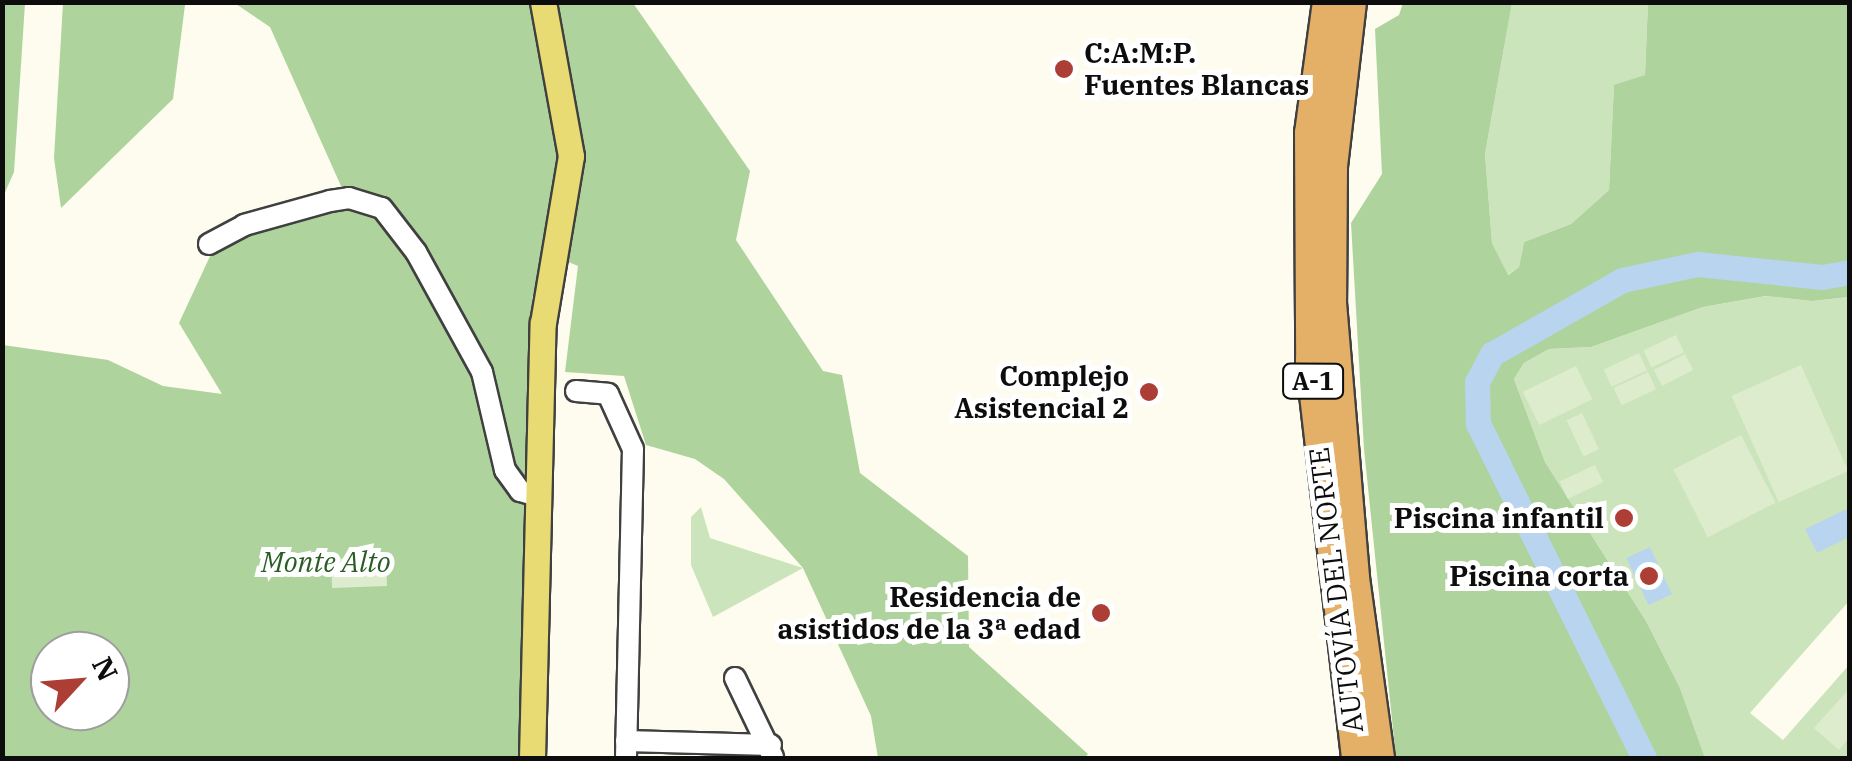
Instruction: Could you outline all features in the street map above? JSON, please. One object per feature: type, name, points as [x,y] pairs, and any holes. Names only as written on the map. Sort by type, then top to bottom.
[{"type":"highway","name":"AUTOVÍA DEL NORTE","points":[[1328,2],[1310,134],[1310,360],[1356,758]]},
{"type":"highway","name":"AUTOVÍA DEL NORTE","points":[[1351,2],[1333,150],[1330,270],[1343,473],[1378,758]]},
{"type":"main road","points":[[532,758],[545,304],[565,223],[572,156],[543,2]]},
{"type":"street","points":[[210,244],[244,225],[330,201],[350,198],[382,208],[416,252],[482,372],[506,470],[520,491],[537,496]]},
{"type":"street","points":[[576,391],[608,394],[633,449],[626,750],[772,752],[735,678]]},
{"type":"green space","points":[[3,2],[25,3],[14,172],[3,197]]},
{"type":"green space","name":"Monte Alto","points":[[233,2],[633,3],[750,171],[736,240],[823,371],[842,375],[860,473],[968,556],[969,647],[1088,754],[1085,758],[878,758],[871,716],[803,568],[724,479],[695,459],[646,445],[624,376],[565,372],[578,266],[545,252],[532,299],[518,758],[3,758],[3,345],[108,360],[163,386],[222,394],[179,323],[218,239],[345,195],[270,27]]},
{"type":"green space","points":[[63,3],[191,3],[185,5],[173,99],[61,208],[54,158]]},
{"type":"green space","points":[[1403,3],[1512,3],[1485,154],[1492,243],[1508,275],[1519,267],[1524,242],[1571,224],[1609,190],[1614,85],[1645,75],[1648,3],[1849,3],[1849,297],[1812,301],[1766,296],[1703,307],[1591,347],[1549,349],[1524,363],[1514,379],[1545,462],[1646,621],[1680,688],[1705,758],[1396,758],[1364,449],[1351,223],[1382,174],[1375,29],[1399,15]]},
{"type":"green space","points":[[1512,3],[1648,3],[1645,75],[1614,86],[1609,190],[1571,224],[1524,242],[1519,267],[1507,275],[1492,243],[1485,154]]},
{"type":"green space","points":[[1767,296],[1812,301],[1849,297],[1849,601],[1750,713],[1783,740],[1849,665],[1849,758],[1705,758],[1680,688],[1646,621],[1545,462],[1514,379],[1524,363],[1549,349],[1591,347],[1703,307]]},
{"type":"green space","points":[[1676,335],[1684,352],[1651,367],[1643,350]]},
{"type":"green space","points":[[1639,353],[1647,370],[1612,387],[1604,369]]},
{"type":"green space","points":[[1685,354],[1693,370],[1662,386],[1654,370]]},
{"type":"green space","points":[[1801,365],[1848,471],[1779,502],[1732,396]]},
{"type":"green space","points":[[1576,366],[1592,399],[1539,425],[1523,392]]},
{"type":"green space","points":[[1648,372],[1656,389],[1622,405],[1614,388]]},
{"type":"green space","points":[[1582,413],[1599,449],[1583,456],[1567,420]]},
{"type":"green space","points":[[1741,435],[1776,503],[1708,537],[1673,470]]},
{"type":"green space","points":[[1595,465],[1603,482],[1568,499],[1560,481]]},
{"type":"green space","points":[[701,507],[710,538],[803,568],[713,617],[691,565],[691,517]]},
{"type":"green space","points":[[386,557],[387,586],[332,588],[331,559]]},
{"type":"green space","points":[[1849,689],[1849,738],[1839,750],[1814,728]]},
{"type":"water","points":[[1849,508],[1849,537],[1817,553],[1805,529]]},
{"type":"water","name":"Piscina corta","points":[[1650,547],[1672,594],[1648,605],[1626,558]]},
{"type":"waterway","points":[[1644,758],[1478,424],[1477,382],[1492,354],[1622,280],[1697,264],[1822,277],[1850,272]]},
{"type":"place","name":"C:A:M:P. Fuentes Blancas","points":[[1064,69]]},
{"type":"place","name":"Complejo Asistencial 2","points":[[1149,392]]},
{"type":"place","name":"Piscina infantil","points":[[1624,518]]},
{"type":"place","name":"Piscina corta","points":[[1649,576]]},
{"type":"place","name":"Residencia de asistidos de la 3ª edad","points":[[1101,613]]}]
